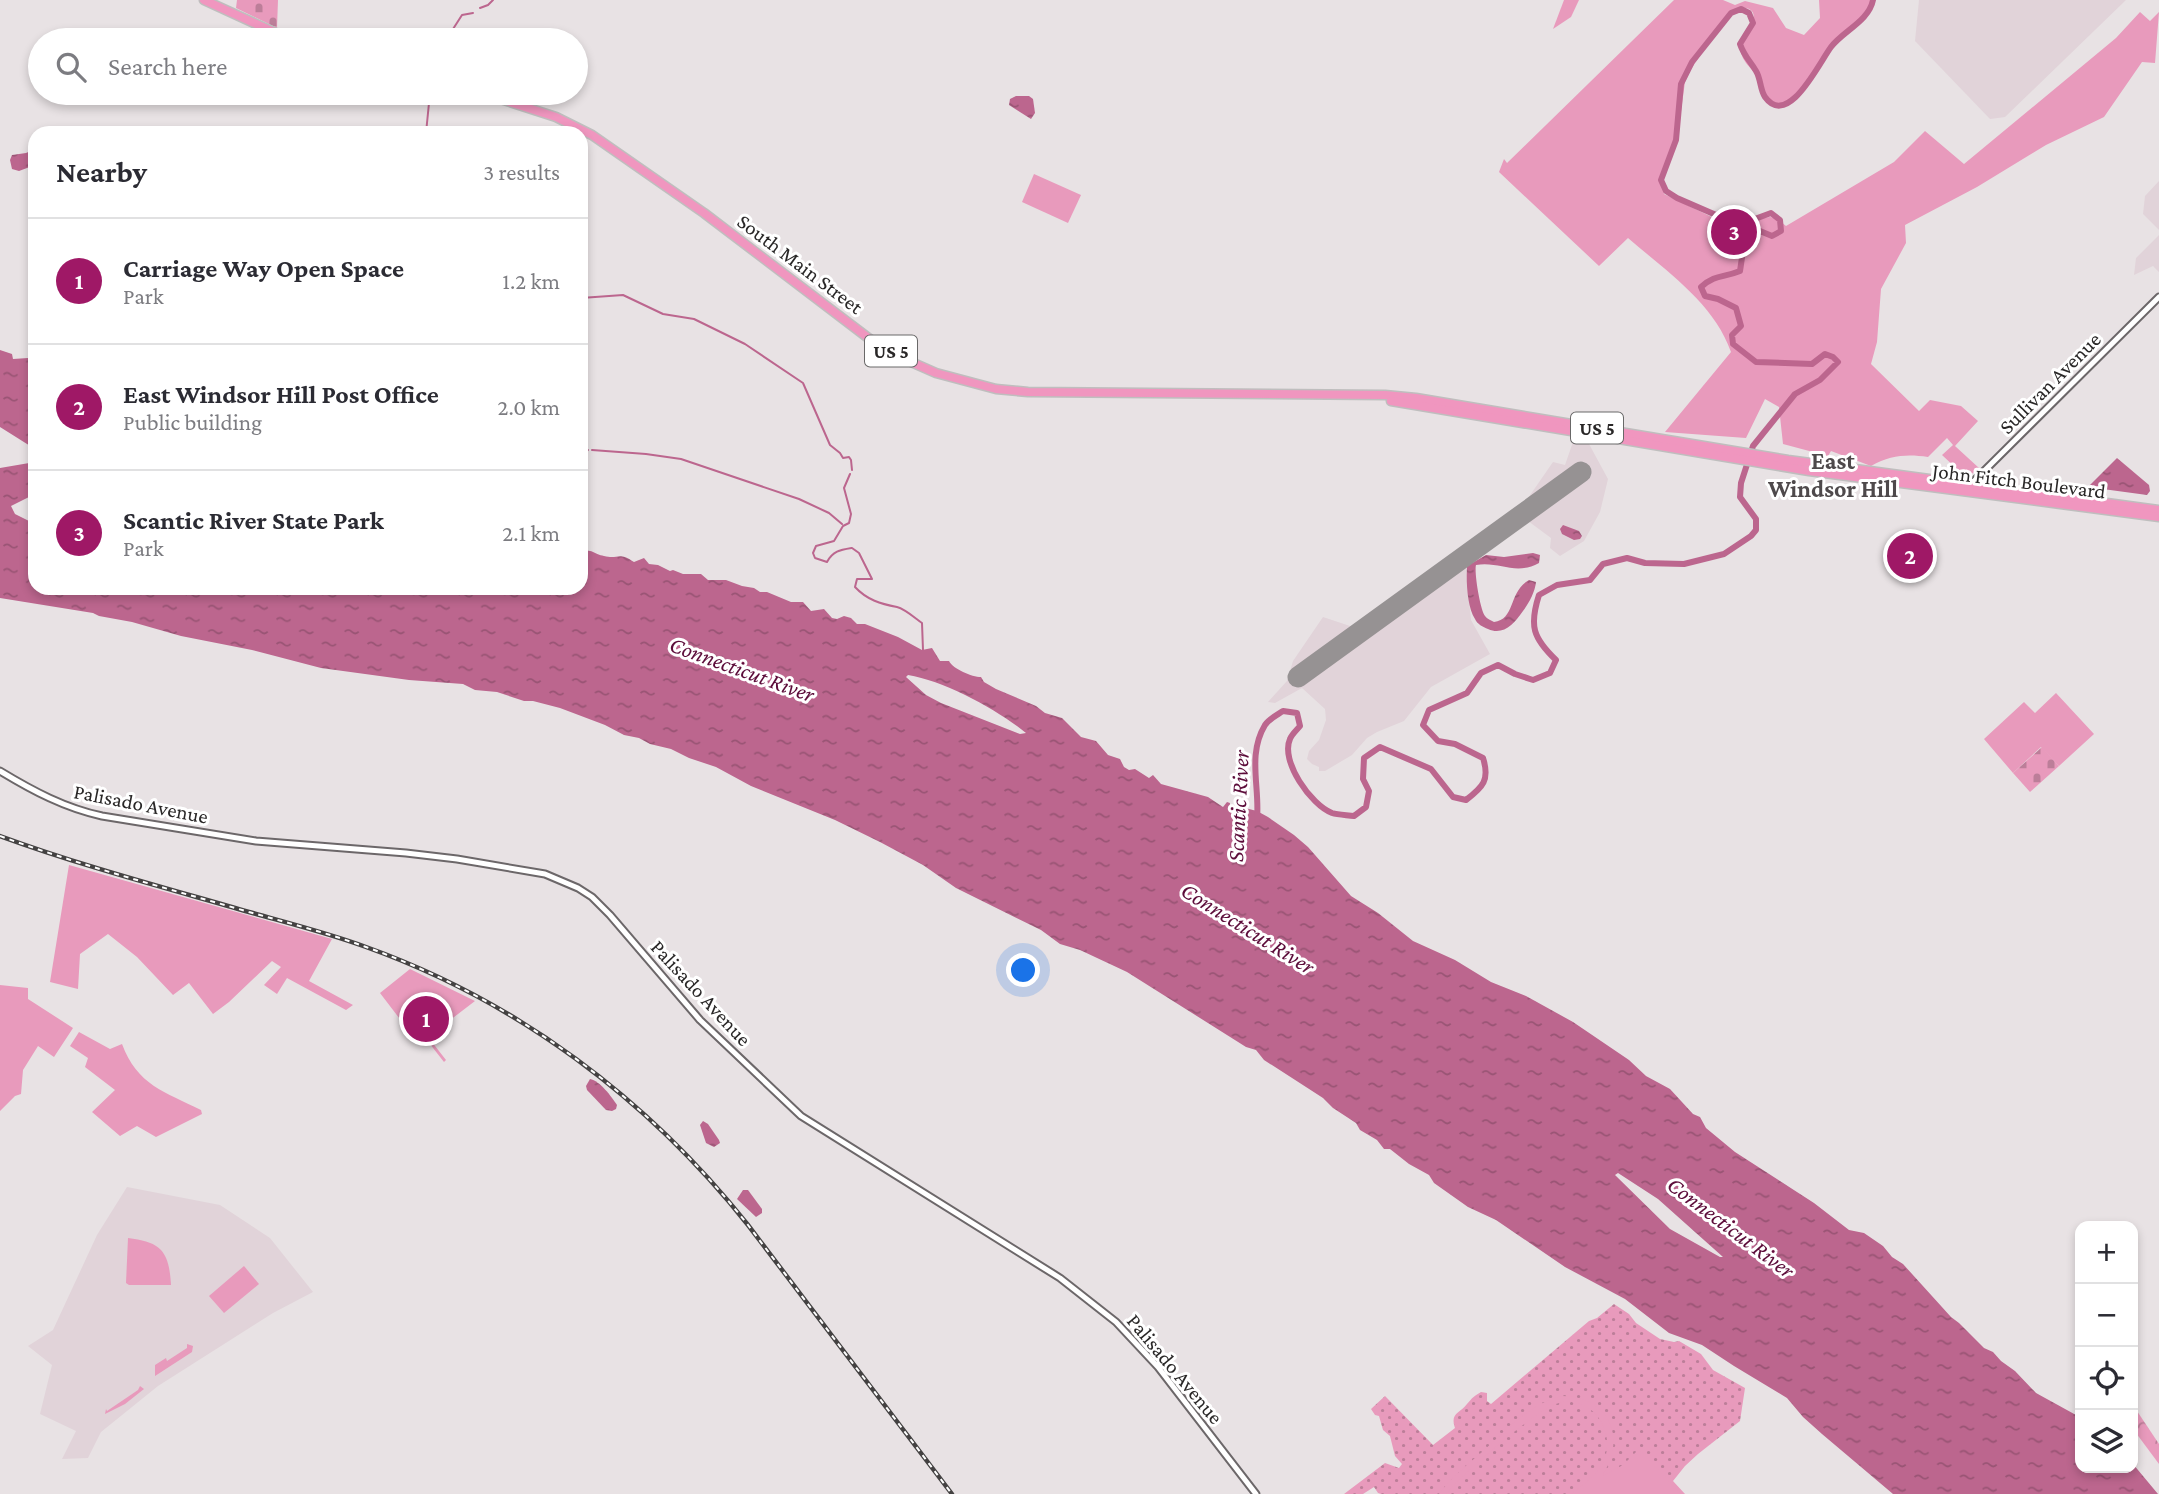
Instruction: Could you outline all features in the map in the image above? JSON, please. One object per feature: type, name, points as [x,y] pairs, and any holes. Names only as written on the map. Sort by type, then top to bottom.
[{"type":"highway","points":[[204,0],[265,28]]},
{"type":"highway","name":"South Main Street","points":[[519,105],[574,126]]},
{"type":"highway","name":"South Main Street","points":[[588,133],[704,213],[872,340],[902,358],[936,373],[996,389],[1028,392],[1371,396],[1415,401]]},
{"type":"highway","name":"John Fitch Boulevard","points":[[1415,401],[1759,459],[2159,517]]},
{"type":"highway","name":"John Fitch Boulevard","points":[[1966,489],[2159,510]]},
{"type":"main road","name":"Sullivan Avenue","points":[[1966,489],[2159,297]]},
{"type":"main road","name":"Palisado Avenue","points":[[0,771],[52,800],[102,816],[269,843],[457,859],[545,874],[578,888],[592,897],[610,915],[700,1020],[801,1116],[1060,1278],[1116,1322],[1158,1367],[1256,1494]]},
{"type":"shaded area","points":[[1919,0],[2126,0],[2005,117],[1990,119],[1915,41]]},
{"type":"shaded area","points":[[2159,181],[2159,230],[2143,214],[2145,196]]},
{"type":"shaded area","points":[[2159,235],[2159,272],[2153,266],[2134,275],[2136,258]]},
{"type":"shaded area","points":[[1573,442],[1589,444],[1608,479],[1600,512],[1584,541],[1560,556],[1550,548],[1551,538],[1528,521],[1465,562],[1471,620],[1490,654],[1431,687],[1404,721],[1377,732],[1367,738],[1352,755],[1325,771],[1319,771],[1319,767],[1307,759],[1309,751],[1319,740],[1326,720],[1325,709],[1302,688],[1275,703],[1268,702],[1287,681],[1293,661],[1323,617],[1356,628],[1526,501],[1553,462],[1565,465]]},
{"type":"shaded area","points":[[127,1187],[220,1205],[270,1238],[313,1292],[273,1313],[158,1386],[101,1432],[88,1458],[62,1459],[76,1431],[40,1414],[52,1365],[28,1346],[53,1330],[97,1235]]},
{"type":"green space","points":[[237,0],[278,0],[277,28],[236,8]]},
{"type":"green space","points":[[1564,0],[1579,0],[1571,17],[1553,29]]},
{"type":"green space","points":[[1674,0],[1723,0],[1735,5],[1745,1],[1773,8],[1786,28],[1804,35],[1820,18],[1819,0],[1873,0],[1874,5],[1870,11],[1833,44],[1800,92],[1783,103],[1774,103],[1766,97],[1761,80],[1742,55],[1740,43],[1754,14],[1746,8],[1729,13],[1685,82],[1679,126],[1662,179],[1664,194],[1718,220],[1745,221],[1770,217],[1786,226],[1894,162],[1925,131],[1964,164],[2116,38],[2140,12],[2150,21],[2159,12],[2155,63],[2142,62],[2104,117],[2046,145],[1977,187],[1905,225],[1906,243],[1881,289],[1877,342],[1871,364],[1919,411],[1930,400],[1961,406],[1978,421],[1955,446],[1979,468],[1970,475],[1952,475],[1957,469],[1942,455],[1953,445],[1947,438],[1928,457],[1899,456],[1871,466],[1831,451],[1828,456],[1783,444],[1779,407],[1765,399],[1746,438],[1665,432],[1731,352],[1713,318],[1687,289],[1628,238],[1599,266],[1499,172],[1504,159],[1507,163]]},
{"type":"green space","points":[[1034,174],[1081,195],[1068,223],[1022,202]]},
{"type":"green space","points":[[2056,693],[2094,734],[2059,766],[2041,747],[2013,773],[1984,739],[2024,702],[2035,713]]},
{"type":"green space","points":[[2042,747],[2059,766],[2030,792],[2013,773]]},
{"type":"green space","points":[[69,865],[332,939],[309,981],[353,1005],[346,1010],[287,978],[277,994],[264,985],[281,967],[272,961],[213,1014],[189,983],[173,995],[137,957],[108,934],[80,954],[78,989],[50,982]]},
{"type":"green space","points":[[410,969],[475,1001],[428,1037],[446,1060],[444,1062],[426,1039],[419,1044],[380,993]]},
{"type":"green space","points":[[0,985],[28,988],[28,999],[73,1028],[54,1057],[38,1046],[23,1070],[21,1094],[15,1096],[0,1111]]},
{"type":"green space","points":[[79,1032],[110,1049],[122,1044],[128,1058],[144,1078],[164,1092],[201,1110],[202,1114],[156,1137],[137,1126],[120,1136],[92,1112],[115,1090],[85,1067],[88,1058],[70,1046]]},
{"type":"green space","points":[[128,1238],[148,1242],[161,1250],[168,1264],[171,1285],[126,1283]]},
{"type":"green space","points":[[244,1266],[259,1284],[224,1313],[209,1296]]},
{"type":"green space","points":[[1614,1304],[1660,1339],[1679,1341],[1701,1354],[1713,1370],[1745,1388],[1740,1421],[1698,1454],[1673,1481],[1685,1494],[1381,1494],[1374,1487],[1363,1494],[1344,1494],[1385,1463],[1399,1468],[1402,1464],[1395,1456],[1390,1436],[1383,1430],[1379,1416],[1371,1409],[1385,1396],[1433,1445],[1455,1428],[1454,1416],[1475,1396],[1481,1392],[1487,1393],[1487,1401],[1491,1404],[1589,1321]]},
{"type":"green space","points":[[187,1344],[193,1346],[192,1352],[155,1376],[155,1365],[187,1348]]},
{"type":"green space","points":[[140,1386],[144,1389],[125,1404],[105,1414],[106,1409],[107,1411]]},
{"type":"green space","points":[[1562,1396],[1579,1398],[1592,1404],[1609,1422],[1613,1434],[1613,1448],[1602,1476],[1623,1465],[1639,1449],[1681,1494],[1571,1494],[1588,1481],[1602,1465],[1607,1443],[1601,1422],[1595,1413],[1575,1403],[1563,1402],[1520,1427],[1446,1494],[1439,1494],[1459,1472],[1529,1411]]},
{"type":"green space","points":[[2138,1412],[2159,1444],[2159,1464],[2138,1436]]},
{"type":"water","points":[[1029,96],[1033,99],[1035,113],[1031,119],[1009,105],[1010,99]]},
{"type":"water","points":[[28,152],[28,168],[19,171],[12,169],[12,155]]},
{"type":"water","points":[[0,350],[12,354],[13,359],[28,358],[28,445],[0,427]]},
{"type":"water","points":[[2117,458],[2149,485],[2150,491],[2147,495],[2088,487]]},
{"type":"water","name":"Connecticut River","points":[[28,463],[28,498],[11,506],[15,514],[28,520],[28,595],[588,595],[588,550],[609,557],[621,556],[634,562],[644,558],[649,564],[670,571],[701,574],[708,580],[726,580],[791,602],[803,602],[811,611],[824,609],[832,618],[851,618],[857,624],[865,624],[898,637],[922,650],[932,648],[940,661],[949,661],[963,672],[981,677],[996,689],[1036,706],[1045,713],[1062,718],[1081,737],[1096,741],[1108,755],[1120,759],[1129,770],[1135,769],[1149,778],[1153,775],[1161,784],[1208,797],[1223,807],[1227,802],[1230,803],[1229,811],[1235,804],[1236,814],[1245,808],[1268,817],[1308,847],[1351,896],[1378,913],[1413,941],[1455,960],[1491,982],[1526,996],[1573,1022],[1629,1060],[1646,1076],[1670,1089],[1693,1114],[1700,1117],[1706,1128],[1735,1152],[1814,1203],[1849,1230],[1864,1233],[1883,1246],[1984,1348],[1993,1352],[2015,1371],[2036,1393],[2075,1414],[2075,1473],[2138,1473],[2138,1470],[2158,1494],[1893,1494],[1803,1417],[1787,1398],[1702,1345],[1669,1333],[1625,1299],[1565,1267],[1496,1220],[1468,1207],[1434,1183],[1429,1175],[1390,1149],[1384,1149],[1377,1140],[1360,1130],[1356,1123],[1264,1060],[1256,1050],[1246,1047],[1127,972],[1080,950],[1060,944],[1041,930],[956,888],[923,865],[880,842],[835,820],[751,786],[716,767],[671,749],[624,735],[560,708],[497,692],[475,690],[463,684],[321,668],[93,613],[0,598],[0,468]],"holes":[[[908,675],[938,683],[1001,715],[1026,733],[1020,734],[941,703],[926,695],[906,677]],[[1618,1173],[1658,1199],[1723,1257],[1670,1229],[1615,1175]]]},
{"type":"water","points":[[1563,525],[1579,531],[1582,536],[1580,539],[1574,540],[1562,534],[1560,529]]},
{"type":"water","points":[[1533,553],[1540,555],[1539,563],[1530,567],[1476,565],[1483,612],[1494,622],[1506,616],[1522,585],[1529,580],[1536,582],[1527,604],[1508,628],[1493,631],[1480,625],[1470,608],[1467,566],[1486,555],[1504,557]]},
{"type":"water","points":[[590,1079],[608,1093],[617,1105],[616,1109],[606,1110],[587,1090]]},
{"type":"water","points":[[703,1121],[719,1140],[720,1143],[714,1147],[706,1143],[700,1125]]},
{"type":"water","points":[[743,1190],[748,1190],[762,1209],[762,1213],[756,1217],[737,1199]]},
{"type":"waterway","points":[[480,8],[493,0]]},
{"type":"waterway","name":"Scantic River","points":[[1257,819],[1257,748],[1265,725],[1283,711],[1297,713],[1300,726],[1291,737],[1288,748],[1293,770],[1315,801],[1332,813],[1354,816],[1366,807],[1369,791],[1363,779],[1364,758],[1380,747],[1431,769],[1453,797],[1466,800],[1484,782],[1486,772],[1483,758],[1455,744],[1438,741],[1423,725],[1429,710],[1467,693],[1481,673],[1498,665],[1533,680],[1550,673],[1556,660],[1542,645],[1535,631],[1534,615],[1539,595],[1557,585],[1590,580],[1603,564],[1627,558],[1645,563],[1684,564],[1724,554],[1756,530],[1756,519],[1740,497],[1741,483],[1753,446],[1795,394],[1820,380],[1838,362],[1825,354],[1812,364],[1756,362],[1733,344],[1732,335],[1741,326],[1736,308],[1705,296],[1701,287],[1715,278],[1740,271],[1744,247],[1750,238],[1760,231],[1772,236],[1781,231],[1780,220],[1771,213],[1752,220],[1723,218],[1666,191],[1661,180],[1676,140],[1681,84],[1692,62],[1731,13],[1741,9],[1749,13],[1753,23],[1740,44],[1758,74],[1765,97],[1774,105],[1783,105],[1802,90],[1831,47],[1861,20],[1873,0]]},
{"type":"waterway","points":[[454,28],[462,15],[473,13]]},
{"type":"waterway","points":[[427,126],[429,105]]},
{"type":"waterway","points":[[588,298],[623,295],[663,314],[694,319],[745,344],[803,383],[830,445],[843,458],[849,457],[852,470]]},
{"type":"waterway","points":[[592,450],[681,459],[799,499],[829,513],[842,524]]},
{"type":"waterway","points":[[850,474],[844,488],[851,514],[849,523],[843,526],[834,541],[816,546],[813,553],[815,558],[827,562],[837,552],[852,548],[859,553],[872,579],[857,579],[855,587],[869,598],[900,608],[922,623],[923,650]]},
{"type":"runway","points":[[1298,677],[1581,472]]},
{"type":"railway","points":[[0,836],[93,867],[366,947],[422,969],[527,1025],[623,1096],[709,1179],[748,1225],[952,1494]]},
{"type":"place","name":"Scantic River State Park","points":[[1734,232]]},
{"type":"place","name":"East Windsor Hill Post Office","points":[[1910,556]]},
{"type":"place","name":"Carriage Way Open Space","points":[[426,1019]]},
{"type":"district","name":"East Windsor Hill","points":[[1833,474]]}]
